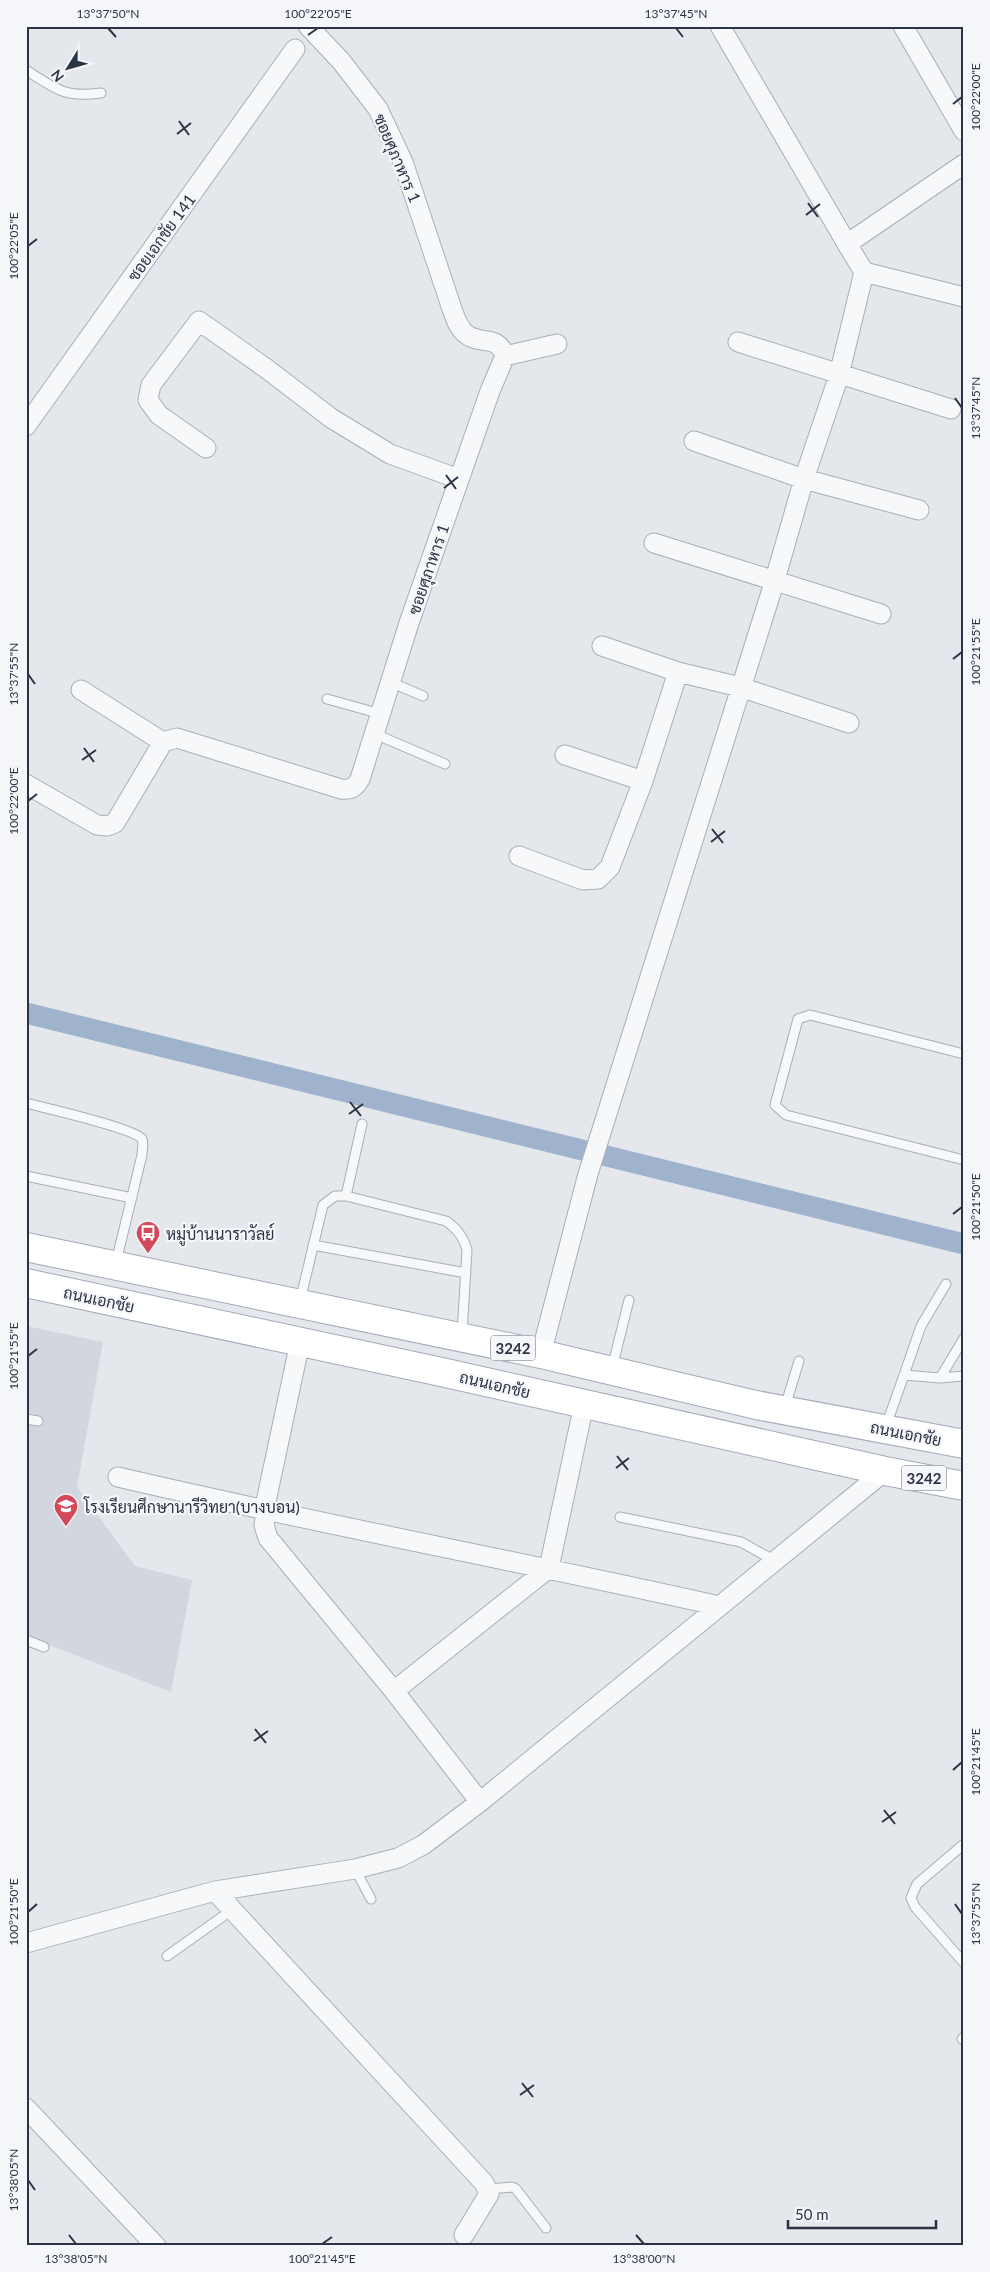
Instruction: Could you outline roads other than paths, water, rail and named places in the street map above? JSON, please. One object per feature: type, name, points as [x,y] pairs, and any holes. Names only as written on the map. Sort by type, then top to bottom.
[{"type":"main road","name":"ถนนเอกชัย","points":[[26,1247],[541,1354],[756,1405],[964,1444]]},
{"type":"main road","name":"ถนนเอกชัย","points":[[26,1283],[885,1471],[964,1486]]},
{"type":"main road","points":[[885,1471],[897,1431]]},
{"type":"street","name":"ซอยศุภาหาร 1","points":[[162,742],[177,738],[349,790],[356,786],[360,779],[390,682],[459,479],[490,391],[505,356],[503,349],[495,342],[471,338],[462,330],[452,309],[403,162],[378,109],[342,61],[308,26]]},
{"type":"street","points":[[720,26],[864,272],[964,297]]},
{"type":"street","points":[[903,26],[964,131]]},
{"type":"street","name":"ซอยเอกชัย 141","points":[[26,426],[295,49]]},
{"type":"street","points":[[847,244],[964,164]]},
{"type":"street","points":[[541,1354],[588,1174],[774,583],[804,479],[839,375],[864,272]]},
{"type":"street","points":[[206,448],[159,415],[148,400],[151,385],[198,321],[267,369],[331,418],[390,454],[459,479]]},
{"type":"street","points":[[738,342],[951,409]]},
{"type":"street","points":[[505,356],[557,344]]},
{"type":"street","points":[[694,441],[804,479],[919,510]]},
{"type":"street","points":[[654,543],[774,583],[881,614]]},
{"type":"street","points":[[602,646],[678,672],[740,687],[849,723]]},
{"type":"street","points":[[519,856],[583,880],[598,879],[610,867],[643,782],[678,672]]},
{"type":"street","points":[[26,784],[97,825],[107,826],[115,823],[162,742],[81,690]]},
{"type":"street","points":[[565,755],[643,782]]},
{"type":"street","points":[[300,1342],[265,1512],[264,1525],[268,1538],[394,1691],[480,1802]]},
{"type":"street","points":[[394,1691],[549,1568],[584,1404]]},
{"type":"street","points":[[26,1943],[215,1891],[355,1869],[398,1858],[423,1844],[480,1802],[885,1471]]},
{"type":"street","points":[[118,1477],[265,1512],[549,1568],[720,1606]]},
{"type":"street","points":[[215,1891],[488,2189],[490,2194],[487,2200],[464,2235]]},
{"type":"street","points":[[26,2108],[156,2246]]},
{"type":"lane","points":[[26,70],[58,91],[83,96],[101,93]]},
{"type":"lane","points":[[390,682],[424,696]]},
{"type":"lane","points":[[327,699],[381,714]]},
{"type":"lane","points":[[375,734],[445,764]]},
{"type":"lane","points":[[964,1054],[810,1015],[803,1016],[798,1019],[775,1105],[786,1115],[964,1160]]},
{"type":"lane","points":[[26,1103],[126,1130],[141,1138],[143,1142],[142,1154],[115,1265]]},
{"type":"lane","points":[[346,1196],[362,1124]]},
{"type":"lane","points":[[26,1176],[132,1198]]},
{"type":"lane","points":[[299,1304],[323,1205],[335,1196],[346,1196],[446,1221],[464,1238],[467,1250],[462,1337]]},
{"type":"lane","points":[[314,1245],[466,1273]]},
{"type":"lane","points":[[897,1431],[904,1375],[921,1326],[946,1284]]},
{"type":"lane","points":[[612,1370],[629,1300]]},
{"type":"lane","points":[[940,1378],[964,1338]]},
{"type":"lane","points":[[785,1409],[798,1361]]},
{"type":"lane","points":[[904,1375],[940,1378],[964,1376]]},
{"type":"lane","points":[[26,1419],[38,1421]]},
{"type":"lane","points":[[620,1518],[741,1542],[775,1561]]},
{"type":"lane","points":[[26,1640],[44,1647]]},
{"type":"lane","points":[[964,1844],[917,1884],[911,1898],[915,1907],[964,1963]]},
{"type":"lane","points":[[355,1869],[371,1899]]},
{"type":"lane","points":[[167,1956],[232,1910]]},
{"type":"lane","points":[[488,2189],[512,2187],[516,2189],[546,2228]]},
{"type":"waterway","points":[[26,1013],[964,1244]]},
{"type":"place","name":"หมู่บ้านนาราวัลย์","points":[[148,1254]]},
{"type":"place","name":"โรงเรียนศึกษานารีวิทยา(บางบอน)","points":[[66,1527]]}]
